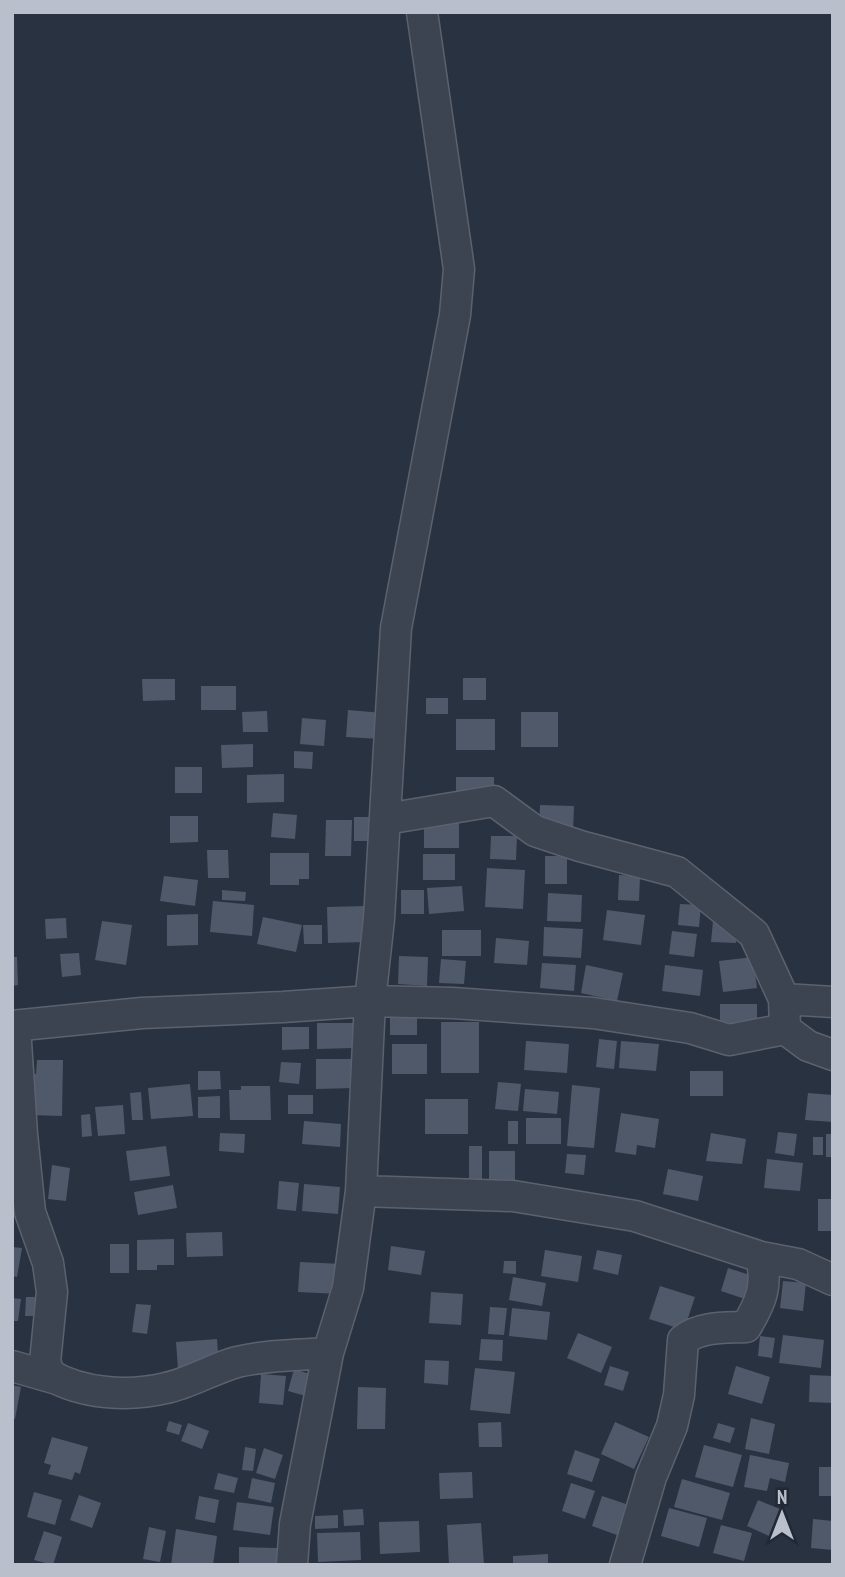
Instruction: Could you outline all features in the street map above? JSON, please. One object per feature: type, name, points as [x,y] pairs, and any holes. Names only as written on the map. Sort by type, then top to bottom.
[{"type":"street","points":[[292,1565],[295,1524],[328,1353],[348,1288],[361,1191],[370,1001],[386,819],[396,628],[455,315],[459,269],[422,12]]},
{"type":"street","points":[[386,819],[494,802],[535,831],[677,872],[754,934],[784,999],[785,1029]]},
{"type":"street","points":[[784,999],[833,1002]]},
{"type":"street","points":[[57,1379],[50,1375],[45,1362],[52,1292],[48,1263],[30,1212],[14,1026],[142,1013],[370,1001],[453,1003],[593,1013],[690,1028],[729,1040],[785,1029],[808,1046],[833,1055]]},
{"type":"street","points":[[361,1191],[513,1196],[635,1216],[761,1257],[798,1264],[833,1280]]},
{"type":"street","points":[[625,1565],[651,1477],[672,1426],[679,1395],[683,1340],[693,1332],[746,1327],[762,1294],[766,1276],[761,1257]]},
{"type":"street","points":[[12,1366],[81,1388],[143,1392],[167,1388],[236,1362],[275,1356],[328,1353]]},
{"type":"building","points":[[463,678],[486,678],[486,700],[463,700]]},
{"type":"building","points":[[142,679],[175,679],[175,700],[143,701]]},
{"type":"building","points":[[201,686],[236,686],[236,710],[201,710]]},
{"type":"building","points":[[426,698],[448,698],[448,714],[426,714]]},
{"type":"building","points":[[348,710],[383,713],[381,739],[346,737]]},
{"type":"building","points":[[267,711],[268,732],[243,732],[242,712]]},
{"type":"building","points":[[521,712],[558,712],[558,747],[521,747]]},
{"type":"building","points":[[302,718],[326,720],[324,746],[300,744]]},
{"type":"building","points":[[456,719],[495,719],[495,750],[456,750]]},
{"type":"building","points":[[253,744],[253,767],[222,768],[221,745]]},
{"type":"building","points":[[294,751],[313,752],[312,769],[294,768]]},
{"type":"building","points":[[175,767],[202,767],[202,793],[175,793]]},
{"type":"building","points":[[284,774],[284,802],[247,803],[247,775]]},
{"type":"building","points":[[456,777],[494,777],[494,797],[456,797]]},
{"type":"building","points":[[540,805],[574,806],[573,833],[539,831]]},
{"type":"building","points":[[273,813],[297,815],[295,839],[271,837]]},
{"type":"building","points":[[170,816],[198,816],[198,842],[170,843]]},
{"type":"building","points":[[354,817],[375,817],[375,841],[354,841]]},
{"type":"building","points":[[326,820],[352,820],[351,856],[325,856]]},
{"type":"building","points":[[424,821],[459,821],[459,848],[424,848]]},
{"type":"building","points":[[491,836],[517,836],[516,860],[490,859]]},
{"type":"building","points":[[207,850],[228,850],[229,878],[208,878]]},
{"type":"building","points":[[270,853],[309,853],[309,879],[299,879],[299,885],[270,885]]},
{"type":"building","points":[[423,854],[455,854],[455,880],[423,880]]},
{"type":"building","points":[[545,856],[567,856],[567,884],[545,884]]},
{"type":"building","points":[[487,868],[525,870],[523,909],[485,907]]},
{"type":"building","points":[[619,875],[640,876],[639,901],[618,900]]},
{"type":"building","points":[[164,876],[198,880],[195,906],[160,901]]},
{"type":"building","points":[[462,886],[464,911],[429,914],[427,888]]},
{"type":"building","points":[[222,890],[246,892],[245,901],[222,900]]},
{"type":"building","points":[[401,890],[424,890],[424,914],[401,914]]},
{"type":"building","points":[[548,893],[582,895],[581,922],[547,921]]},
{"type":"building","points":[[213,901],[254,905],[252,936],[210,932]]},
{"type":"building","points":[[680,904],[701,905],[699,927],[678,925]]},
{"type":"building","points":[[365,906],[366,942],[328,943],[327,907]]},
{"type":"building","points":[[607,910],[645,915],[641,945],[603,940]]},
{"type":"building","points":[[198,914],[198,945],[167,946],[167,915]]},
{"type":"building","points":[[263,917],[302,925],[296,952],[257,944]]},
{"type":"building","points":[[66,918],[67,938],[46,939],[45,919]]},
{"type":"building","points":[[102,921],[132,925],[126,965],[95,960]]},
{"type":"building","points":[[713,921],[736,922],[736,943],[711,942]]},
{"type":"building","points":[[303,925],[322,925],[322,944],[304,944]]},
{"type":"building","points":[[544,927],[583,929],[581,958],[543,956]]},
{"type":"building","points":[[442,930],[481,930],[481,956],[442,956]]},
{"type":"building","points":[[672,931],[697,934],[694,957],[669,954]]},
{"type":"building","points":[[496,938],[529,941],[527,965],[494,963]]},
{"type":"building","points":[[79,953],[81,975],[62,977],[60,954]]},
{"type":"building","points":[[399,956],[428,957],[427,986],[398,984]]},
{"type":"building","points":[[12,957],[17,957],[18,985],[12,986]]},
{"type":"building","points":[[753,957],[757,988],[723,992],[719,961]]},
{"type":"building","points":[[441,959],[466,961],[464,984],[439,983]]},
{"type":"building","points":[[542,963],[576,965],[574,991],[540,988]]},
{"type":"building","points":[[586,965],[623,973],[617,1001],[581,993]]},
{"type":"building","points":[[665,965],[703,970],[700,996],[662,991]]},
{"type":"building","points":[[720,1004],[757,1004],[757,1028],[720,1029]]},
{"type":"building","points":[[390,1006],[417,1006],[417,1035],[390,1035]]},
{"type":"building","points":[[441,1022],[479,1022],[479,1073],[441,1073]]},
{"type":"building","points":[[317,1023],[353,1023],[353,1048],[317,1049]]},
{"type":"building","points":[[282,1027],[309,1027],[309,1049],[282,1050]]},
{"type":"building","points":[[599,1039],[617,1041],[614,1069],[596,1067]]},
{"type":"building","points":[[526,1041],[569,1044],[567,1073],[524,1070]]},
{"type":"building","points":[[621,1041],[659,1044],[656,1071],[619,1068]]},
{"type":"building","points":[[392,1044],[427,1044],[427,1074],[392,1074]]},
{"type":"building","points":[[316,1059],[356,1059],[356,1088],[316,1089]]},
{"type":"building","points":[[37,1060],[63,1060],[62,1116],[29,1115],[30,1074],[36,1074]]},
{"type":"building","points":[[281,1062],[301,1063],[299,1084],[279,1082]]},
{"type":"building","points":[[198,1071],[220,1071],[221,1089],[198,1090]]},
{"type":"building","points":[[690,1071],[723,1071],[723,1096],[690,1096]]},
{"type":"building","points":[[498,1082],[521,1084],[518,1111],[495,1109]]},
{"type":"building","points":[[190,1084],[193,1116],[151,1119],[148,1088]]},
{"type":"building","points":[[572,1085],[600,1088],[594,1148],[567,1146]]},
{"type":"building","points":[[241,1086],[270,1086],[271,1120],[230,1120],[229,1090],[241,1090]]},
{"type":"building","points":[[525,1089],[559,1092],[557,1114],[523,1111]]},
{"type":"building","points":[[141,1092],[143,1120],[132,1120],[130,1093]]},
{"type":"building","points":[[808,1093],[833,1095],[833,1122],[805,1120]]},
{"type":"building","points":[[288,1095],[313,1095],[313,1114],[288,1114]]},
{"type":"building","points":[[220,1096],[220,1118],[198,1118],[198,1097]]},
{"type":"building","points":[[425,1099],[468,1099],[468,1134],[425,1134]]},
{"type":"building","points":[[123,1105],[125,1134],[98,1136],[95,1107]]},
{"type":"building","points":[[621,1113],[659,1119],[655,1148],[637,1145],[636,1155],[615,1152]]},
{"type":"building","points":[[90,1114],[92,1136],[82,1137],[81,1115]]},
{"type":"building","points":[[526,1118],[561,1118],[561,1144],[526,1144]]},
{"type":"building","points":[[304,1121],[341,1124],[340,1147],[302,1144]]},
{"type":"building","points":[[508,1121],[518,1121],[518,1144],[508,1144]]},
{"type":"building","points":[[778,1132],[797,1134],[794,1156],[775,1153]]},
{"type":"building","points":[[220,1133],[245,1134],[244,1153],[219,1151]]},
{"type":"building","points":[[711,1133],[746,1139],[742,1164],[706,1161]]},
{"type":"building","points":[[826,1134],[833,1134],[833,1157],[826,1157]]},
{"type":"building","points":[[813,1137],[823,1137],[823,1155],[813,1155]]},
{"type":"building","points":[[166,1146],[170,1176],[130,1181],[126,1151]]},
{"type":"building","points":[[469,1146],[482,1146],[482,1180],[469,1180]]},
{"type":"building","points":[[489,1151],[515,1151],[515,1180],[489,1180]]},
{"type":"building","points":[[567,1154],[586,1155],[584,1175],[565,1173]]},
{"type":"building","points":[[767,1159],[803,1163],[800,1191],[764,1188]]},
{"type":"building","points":[[52,1165],[70,1168],[66,1201],[48,1199]]},
{"type":"building","points":[[668,1169],[703,1176],[698,1201],[663,1194]]},
{"type":"building","points":[[279,1181],[299,1183],[296,1211],[277,1209]]},
{"type":"building","points":[[304,1184],[340,1187],[338,1214],[302,1211]]},
{"type":"building","points":[[173,1185],[177,1208],[138,1215],[134,1192]]},
{"type":"building","points":[[818,1199],[833,1199],[833,1231],[818,1231]]},
{"type":"building","points":[[222,1232],[223,1256],[187,1257],[186,1233]]},
{"type":"building","points":[[174,1239],[174,1265],[157,1265],[157,1270],[137,1270],[137,1240]]},
{"type":"building","points":[[110,1244],[129,1244],[129,1273],[110,1273]]},
{"type":"building","points":[[391,1246],[425,1251],[421,1275],[388,1270]]},
{"type":"building","points":[[12,1247],[22,1248],[17,1277],[12,1276]]},
{"type":"building","points":[[545,1250],[582,1256],[578,1282],[541,1276]]},
{"type":"building","points":[[597,1250],[622,1255],[618,1275],[593,1269]]},
{"type":"building","points":[[504,1261],[516,1261],[516,1274],[503,1273]]},
{"type":"building","points":[[300,1262],[342,1264],[340,1294],[298,1292]]},
{"type":"building","points":[[728,1268],[753,1276],[745,1299],[721,1291]]},
{"type":"building","points":[[513,1277],[546,1283],[542,1306],[509,1300]]},
{"type":"building","points":[[783,1281],[806,1283],[803,1311],[780,1308]]},
{"type":"building","points":[[660,1286],[695,1297],[684,1330],[649,1319]]},
{"type":"building","points":[[431,1292],[463,1294],[461,1325],[429,1323]]},
{"type":"building","points":[[26,1297],[42,1297],[41,1316],[25,1316]]},
{"type":"building","points":[[12,1298],[21,1299],[18,1321],[12,1321]]},
{"type":"building","points":[[136,1304],[151,1305],[147,1334],[132,1332]]},
{"type":"building","points":[[490,1307],[507,1308],[504,1335],[488,1334]]},
{"type":"building","points":[[512,1308],[550,1312],[547,1340],[509,1336]]},
{"type":"building","points":[[578,1333],[612,1347],[601,1373],[567,1358]]},
{"type":"building","points":[[783,1335],[824,1340],[821,1368],[779,1363]]},
{"type":"building","points":[[760,1336],[775,1338],[772,1358],[758,1356]]},
{"type":"building","points":[[217,1339],[219,1366],[178,1369],[176,1342]]},
{"type":"building","points":[[481,1339],[503,1340],[502,1361],[479,1360]]},
{"type":"building","points":[[425,1360],[449,1361],[448,1385],[424,1383]]},
{"type":"building","points":[[610,1366],[629,1372],[623,1391],[604,1385]]},
{"type":"building","points":[[736,1366],[770,1377],[762,1404],[728,1394]]},
{"type":"building","points":[[475,1368],[515,1372],[510,1414],[470,1410]]},
{"type":"building","points":[[294,1369],[316,1376],[309,1397],[288,1391]]},
{"type":"building","points":[[261,1374],[286,1376],[283,1405],[259,1403]]},
{"type":"building","points":[[810,1375],[833,1376],[833,1403],[809,1402]]},
{"type":"building","points":[[12,1385],[21,1387],[15,1419],[12,1418]]},
{"type":"building","points":[[358,1387],[386,1388],[385,1429],[357,1429]]},
{"type":"building","points":[[751,1418],[775,1424],[769,1454],[745,1449]]},
{"type":"building","points":[[169,1421],[182,1425],[179,1435],[166,1431]]},
{"type":"building","points":[[501,1422],[502,1447],[479,1447],[478,1423]]},
{"type":"building","points":[[615,1422],[649,1437],[634,1469],[601,1454]]},
{"type":"building","points":[[188,1423],[209,1431],[202,1449],[181,1441]]},
{"type":"building","points":[[718,1423],[735,1428],[730,1443],[713,1438]]},
{"type":"building","points":[[52,1437],[88,1447],[80,1474],[75,1472],[72,1480],[48,1474],[51,1465],[44,1463]]},
{"type":"building","points":[[704,1445],[742,1455],[733,1487],[695,1477]]},
{"type":"building","points":[[245,1447],[256,1449],[253,1471],[242,1470]]},
{"type":"building","points":[[264,1448],[283,1455],[275,1479],[256,1473]]},
{"type":"building","points":[[575,1450],[600,1459],[592,1482],[567,1474]]},
{"type":"building","points":[[750,1455],[789,1463],[785,1482],[770,1478],[767,1491],[744,1487]]},
{"type":"building","points":[[819,1467],[833,1467],[833,1496],[819,1496]]},
{"type":"building","points":[[472,1472],[473,1498],[440,1499],[439,1473]]},
{"type":"building","points":[[218,1473],[238,1478],[234,1493],[214,1489]]},
{"type":"building","points":[[252,1478],[275,1483],[271,1503],[248,1498]]},
{"type":"building","points":[[682,1479],[730,1493],[722,1520],[674,1507]]},
{"type":"building","points":[[571,1483],[595,1491],[585,1519],[562,1511]]},
{"type":"building","points":[[34,1492],[62,1500],[55,1525],[27,1517]]},
{"type":"building","points":[[79,1495],[101,1503],[92,1528],[70,1520]]},
{"type":"building","points":[[199,1496],[219,1500],[215,1523],[195,1519]]},
{"type":"building","points":[[602,1496],[638,1508],[628,1539],[592,1526]]},
{"type":"building","points":[[758,1500],[780,1509],[769,1536],[747,1526]]},
{"type":"building","points":[[237,1502],[274,1507],[270,1535],[233,1530]]},
{"type":"building","points":[[669,1508],[707,1518],[699,1547],[661,1536]]},
{"type":"building","points":[[363,1509],[364,1525],[344,1526],[343,1510]]},
{"type":"building","points":[[338,1515],[338,1528],[315,1529],[315,1516]]},
{"type":"building","points":[[813,1519],[833,1521],[833,1550],[811,1548]]},
{"type":"building","points":[[419,1521],[420,1552],[380,1554],[379,1522]]},
{"type":"building","points":[[481,1523],[484,1565],[449,1565],[447,1525]]},
{"type":"building","points":[[721,1525],[752,1533],[744,1561],[713,1553]]},
{"type":"building","points":[[149,1527],[166,1531],[160,1562],[143,1559]]},
{"type":"building","points":[[176,1529],[217,1536],[213,1565],[171,1565]]},
{"type":"building","points":[[44,1531],[62,1537],[53,1565],[34,1560]]},
{"type":"building","points":[[360,1532],[361,1560],[318,1562],[317,1533]]},
{"type":"building","points":[[239,1547],[277,1548],[277,1565],[239,1565]]},
{"type":"building","points":[[548,1554],[548,1565],[513,1565],[513,1556]]}]
